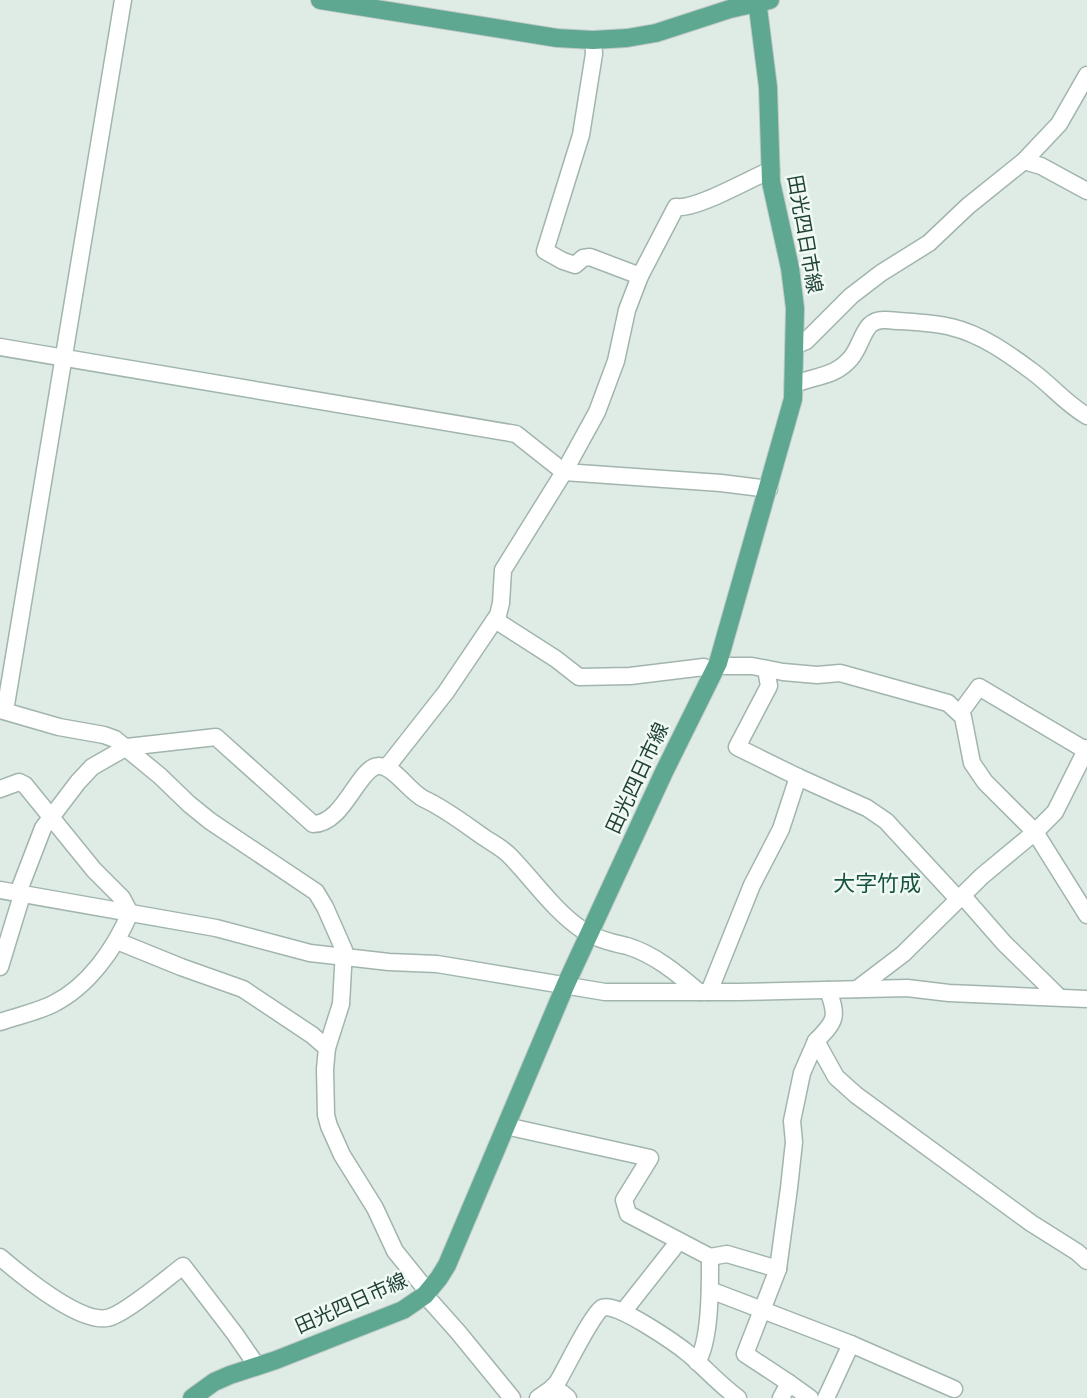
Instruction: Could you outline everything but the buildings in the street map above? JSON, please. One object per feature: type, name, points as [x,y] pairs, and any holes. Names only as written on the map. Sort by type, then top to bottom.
[{"type":"main road","points":[[320,0],[557,38],[593,40],[656,33],[762,1]]},
{"type":"main road","name":"田光四日市線","points":[[192,1398],[214,1382],[403,1310],[426,1293],[440,1278],[566,984],[663,772],[715,668],[769,489],[793,399],[795,308],[790,268],[773,197],[762,1]]},
{"type":"street","points":[[123,0],[2,711],[59,727],[104,735],[127,747],[210,821],[316,892],[343,944],[341,1004],[327,1048],[325,1069],[326,1115],[332,1134],[367,1194],[395,1251],[426,1293],[512,1398]]},
{"type":"street","points":[[593,40],[594,54],[581,135],[545,250],[568,264],[575,265],[582,258],[590,257],[640,276]]},
{"type":"street","points":[[794,346],[806,341],[866,284],[929,243],[968,206],[1024,161],[1059,124],[1087,75]]},
{"type":"street","points":[[1024,161],[1041,166],[1087,191]]},
{"type":"street","points":[[387,767],[446,692],[495,620],[501,603],[503,570],[564,472],[597,412],[616,361],[627,310],[640,276],[676,207],[683,208],[709,200],[771,171]]},
{"type":"street","points":[[793,385],[806,379],[827,376],[838,370],[854,354],[871,322],[878,319],[950,327],[972,333],[1035,373],[1068,404],[1087,416]]},
{"type":"street","points":[[0,348],[516,434],[564,472],[721,483],[769,489]]},
{"type":"street","points":[[495,620],[556,659],[579,677],[630,676],[704,667],[752,666],[817,675],[833,673],[850,675],[948,703],[960,713],[972,763],[985,782],[1035,832],[1087,915]]},
{"type":"street","points":[[766,669],[769,686],[737,747],[867,808],[886,820],[1059,997]]},
{"type":"street","points":[[857,989],[903,954],[982,876],[1035,832],[1055,812],[1087,749],[979,687],[960,713]]},
{"type":"street","points":[[0,966],[39,835],[78,782],[93,767],[127,747],[216,737],[313,824],[321,824],[329,820],[354,790],[357,783],[373,768],[387,767],[413,792],[509,854],[546,897],[589,934],[633,949],[666,965],[704,992]]},
{"type":"street","points":[[704,992],[752,885],[781,829],[798,777]]},
{"type":"street","points":[[0,789],[19,782],[25,785],[94,870],[122,898],[130,913]]},
{"type":"street","points":[[0,890],[216,928],[310,953],[343,958],[437,964],[605,992],[907,988],[949,993],[1087,999]]},
{"type":"street","points":[[0,1022],[53,1004],[80,985],[117,941],[130,913]]},
{"type":"street","points":[[117,941],[243,989],[312,1035],[327,1048]]},
{"type":"street","points":[[810,1398],[785,1391],[746,1354],[761,1309],[778,1269],[794,1142],[792,1121],[802,1073],[816,1041],[829,1028],[833,1019],[835,1008],[828,990]]},
{"type":"street","points":[[816,1041],[836,1077],[856,1095],[1087,1261]]},
{"type":"street","points":[[506,1126],[650,1158],[624,1200],[628,1214],[710,1257],[726,1254],[778,1269]]},
{"type":"street","points":[[624,1312],[679,1241]]},
{"type":"street","points":[[0,1257],[27,1280],[64,1303],[90,1317],[105,1319],[121,1311],[183,1266],[257,1366]]},
{"type":"street","points":[[697,1362],[702,1354],[710,1290],[710,1257]]},
{"type":"street","points":[[710,1290],[851,1344],[954,1389]]},
{"type":"street","points":[[544,1394],[600,1311],[603,1307],[608,1307],[624,1312],[671,1341],[738,1398]]},
{"type":"street","points":[[826,1398],[851,1344]]},
{"type":"street","points":[[544,1394],[562,1393],[568,1398]]},
{"type":"district","name":"大字竹成","points":[[877,883]]}]
